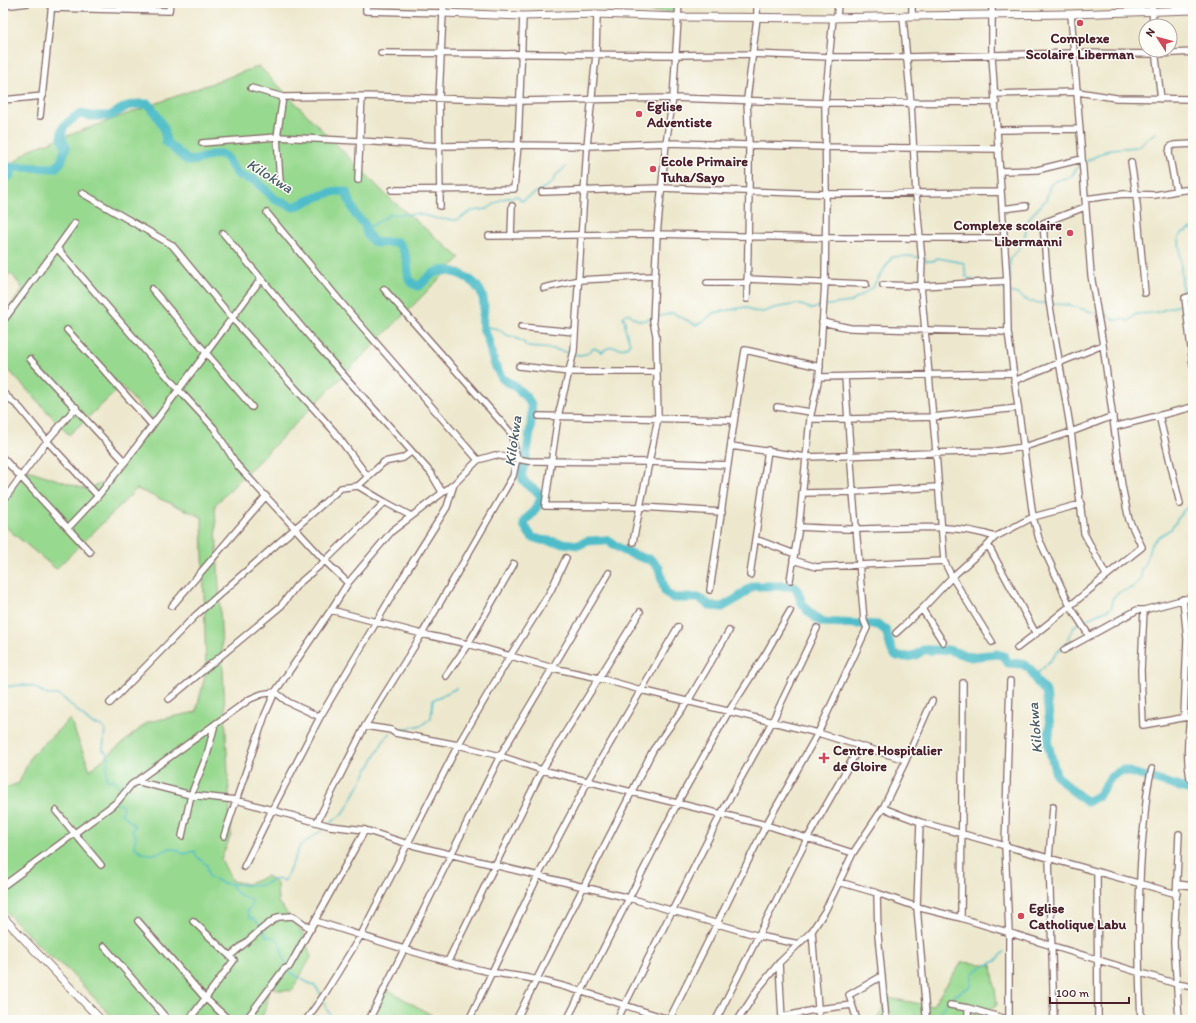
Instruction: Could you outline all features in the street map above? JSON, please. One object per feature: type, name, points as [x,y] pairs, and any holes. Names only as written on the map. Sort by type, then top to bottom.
[{"type":"street","points":[[3,6],[28,3]]},
{"type":"street","points":[[40,116],[52,5],[169,11],[170,3]]},
{"type":"street","points":[[366,3],[366,11],[523,16],[597,14],[757,18],[991,16],[1193,10]]},
{"type":"street","points":[[440,206],[439,98],[443,3]]},
{"type":"street","points":[[633,542],[658,418],[656,335],[653,318],[657,234],[666,143],[673,98],[679,3]]},
{"type":"street","points":[[747,299],[749,145],[747,99],[757,18],[757,3]]},
{"type":"street","points":[[790,580],[799,527],[810,419],[820,367],[826,238],[825,103],[838,3]]},
{"type":"street","points":[[912,3],[912,16]]},
{"type":"street","points":[[992,3],[992,56],[1007,281],[1008,332],[1033,517],[1039,538],[1070,606],[1088,634],[1093,634]]},
{"type":"street","points":[[1152,3],[1152,18]]},
{"type":"street","points":[[597,14],[596,55],[587,146],[574,351],[558,416],[545,506],[641,507],[722,512]]},
{"type":"street","points":[[1017,648],[1142,547],[1129,520],[1122,486],[1103,345],[1091,275],[1071,14]]},
{"type":"street","points":[[392,190],[514,189],[518,145],[523,16]]},
{"type":"street","points":[[903,16],[922,258],[921,286],[926,329],[944,561],[952,577],[992,642]]},
{"type":"street","points":[[381,53],[596,55],[753,54],[830,57],[907,57],[1138,52]]},
{"type":"street","points":[[1178,52],[1193,52]]},
{"type":"street","points":[[1157,58],[1161,99]]},
{"type":"street","points":[[251,88],[283,97],[362,96],[520,101],[673,98],[747,99],[825,103],[996,102]]},
{"type":"street","points":[[995,94],[1078,92],[1116,98],[1193,99]]},
{"type":"street","points":[[3,100],[42,96]]},
{"type":"street","points":[[358,180],[362,96]]},
{"type":"street","points":[[280,182],[277,138],[283,97]]},
{"type":"street","points":[[997,130],[1080,129]]},
{"type":"street","points":[[202,143],[277,138],[439,146],[587,146],[666,143],[999,149]]},
{"type":"street","points":[[1176,192],[1169,154],[1170,147],[1174,145],[1193,144]]},
{"type":"street","points":[[1000,171],[1038,170],[1082,159]]},
{"type":"street","points":[[1131,162],[1136,194],[1145,293]]},
{"type":"street","points":[[542,192],[584,192],[661,188],[826,194],[1001,192]]},
{"type":"street","points":[[1085,199],[1124,194],[1155,196],[1193,189]]},
{"type":"street","points":[[82,193],[172,245],[232,318],[333,430],[368,476]]},
{"type":"street","points":[[511,236],[512,206]]},
{"type":"street","points":[[1002,209],[1026,206]]},
{"type":"street","points":[[1085,207],[1043,223],[1049,303],[1071,432],[1084,533],[1106,575]]},
{"type":"street","points":[[267,213],[345,307],[478,460]]},
{"type":"street","points":[[3,321],[74,223]]},
{"type":"street","points":[[223,233],[315,343],[431,473],[442,492]]},
{"type":"street","points":[[489,236],[657,234],[826,238],[1004,238]]},
{"type":"street","points":[[57,248],[179,390],[214,428],[237,465],[294,528],[348,584]]},
{"type":"street","points":[[544,288],[579,280],[655,276]]},
{"type":"street","points":[[68,528],[98,496],[125,462],[261,279]]},
{"type":"street","points":[[706,283],[747,281],[866,284]]},
{"type":"street","points":[[883,285],[921,286],[1007,281]]},
{"type":"street","points":[[152,289],[252,406]]},
{"type":"street","points":[[318,822],[365,726],[422,634],[522,460],[511,433],[384,289]]},
{"type":"street","points":[[1193,296],[1185,298],[1193,365]]},
{"type":"street","points":[[822,322],[850,328],[1008,332]]},
{"type":"street","points":[[521,327],[575,332]]},
{"type":"street","points":[[67,330],[152,425]]},
{"type":"street","points":[[1014,381],[1103,345]]},
{"type":"street","points":[[710,590],[731,446],[733,420],[746,350],[820,367]]},
{"type":"street","points":[[30,358],[125,462]]},
{"type":"street","points":[[519,366],[569,372],[656,372]]},
{"type":"street","points":[[819,377],[1013,373]]},
{"type":"street","points":[[315,921],[448,961],[491,972],[537,979],[581,991],[670,1020],[766,825],[818,733],[866,628],[864,621],[853,492],[845,377]]},
{"type":"street","points":[[3,393],[20,408],[98,496]]},
{"type":"street","points":[[1114,427],[1193,406]]},
{"type":"street","points":[[3,501],[48,441],[76,407]]},
{"type":"street","points":[[777,407],[811,412]]},
{"type":"street","points":[[810,419],[932,417],[1018,408]]},
{"type":"street","points":[[1158,415],[1180,504]]},
{"type":"street","points":[[539,416],[733,420]]},
{"type":"street","points":[[731,446],[768,450],[806,457],[996,451],[1024,447],[1071,432],[1113,416]]},
{"type":"street","points":[[750,575],[768,450]]},
{"type":"street","points":[[358,486],[384,462],[403,458],[412,452]]},
{"type":"street","points":[[224,836],[265,715],[275,692],[332,610],[348,584],[392,530],[454,484],[478,460],[495,455],[522,460],[728,465]]},
{"type":"street","points":[[3,458],[90,552]]},
{"type":"street","points":[[244,867],[320,717],[376,621],[448,507],[454,484]]},
{"type":"street","points":[[110,703],[196,614],[341,488],[358,486],[411,516]]},
{"type":"street","points":[[802,492],[853,492],[938,487]]},
{"type":"street","points":[[172,606],[266,496]]},
{"type":"street","points":[[170,699],[281,606],[297,585],[325,561],[385,502]]},
{"type":"street","points":[[896,633],[922,609],[952,577],[995,537],[1033,517],[1081,504]]},
{"type":"street","points":[[799,527],[857,529],[941,527],[979,532],[995,537]]},
{"type":"street","points":[[755,539],[816,567],[944,561]]},
{"type":"street","points":[[988,545],[1036,634]]},
{"type":"street","points":[[306,1020],[323,997],[361,935],[458,745],[510,656],[550,592],[566,558]]},
{"type":"street","points":[[446,676],[468,644],[514,564]]},
{"type":"street","points":[[369,1020],[500,756],[609,573]]},
{"type":"street","points":[[1064,650],[1137,610],[1144,610],[1193,597]]},
{"type":"street","points":[[1183,599],[1188,639],[1189,716],[1187,765],[1190,778],[1193,780]]},
{"type":"street","points":[[922,609],[943,642]]},
{"type":"street","points":[[332,610],[422,634],[468,644],[553,668],[599,678],[641,690],[818,733],[906,760]]},
{"type":"street","points":[[1144,610],[1141,670],[1143,725],[1189,716]]},
{"type":"street","points":[[567,1020],[678,802],[729,711],[766,653],[790,611]]},
{"type":"street","points":[[448,961],[542,770],[640,612]]},
{"type":"street","points":[[469,1020],[538,876],[588,781],[678,627]]},
{"type":"street","points":[[617,1020],[721,814],[772,722],[817,628]]},
{"type":"street","points":[[516,1020],[653,750],[688,701],[730,631]]},
{"type":"street","points":[[950,1005],[968,1008],[1009,1020],[1009,933],[1004,846],[1010,681]]},
{"type":"street","points":[[961,918],[963,683]]},
{"type":"street","points":[[3,886],[116,803],[131,785],[250,699],[262,694],[275,692],[288,702],[320,717]]},
{"type":"street","points":[[739,1019],[758,989],[779,963],[812,931],[825,910],[853,853],[883,808],[932,701]]},
{"type":"street","points":[[182,836],[191,795],[207,756],[215,724]]},
{"type":"street","points":[[365,726],[458,745],[500,756],[542,770],[678,802],[766,825],[853,853]]},
{"type":"street","points":[[716,1020],[807,839],[860,746]]},
{"type":"street","points":[[1141,1020],[1139,971],[1140,856],[1148,782],[1152,771]]},
{"type":"street","points":[[136,782],[191,795],[236,800],[328,825],[365,830],[408,844],[628,898],[759,936],[799,944]]},
{"type":"street","points":[[1053,807],[1049,858],[1054,1020]]},
{"type":"street","points":[[883,808],[920,822],[961,834],[1177,894]]},
{"type":"street","points":[[56,811],[101,864]]},
{"type":"street","points":[[920,822],[917,907],[926,1014]]},
{"type":"street","points":[[246,1020],[287,968],[311,929],[365,830]]},
{"type":"street","points":[[1178,1020],[1174,943],[1179,834]]},
{"type":"street","points":[[1097,872],[1098,1020]]},
{"type":"street","points":[[839,882],[917,907],[961,918],[1097,960],[1139,971],[1177,984],[1193,987]]},
{"type":"street","points":[[1177,884],[1193,886]]},
{"type":"street","points":[[877,893],[878,935],[886,1020]]},
{"type":"street","points":[[3,916],[101,1020]]},
{"type":"street","points":[[230,956],[278,916],[293,916],[311,929]]},
{"type":"street","points":[[138,921],[205,998],[229,1020]]},
{"type":"street","points":[[189,1020],[234,960],[193,921]]},
{"type":"street","points":[[812,931],[819,1020]]},
{"type":"street","points":[[104,946],[168,1020]]},
{"type":"street","points":[[779,963],[782,1019],[818,1009],[852,1005]]},
{"type":"street","points":[[856,1020],[849,995],[882,976]]},
{"type":"street","points":[[968,1008],[968,1020]]},
{"type":"green space","points":[[604,3],[674,3],[674,12],[604,10]]},
{"type":"green space","points":[[259,66],[388,197],[460,258],[215,505],[231,835],[221,859],[232,881],[248,884],[267,876],[277,884],[278,902],[303,933],[311,957],[292,991],[279,990],[268,985],[267,1004],[261,1020],[115,1020],[68,970],[47,954],[3,909],[3,789],[19,783],[31,756],[70,719],[90,770],[148,722],[196,712],[206,672],[202,517],[137,489],[56,569],[3,525],[3,497],[25,469],[85,489],[107,482],[150,419],[122,386],[69,435],[3,364],[3,316],[23,289],[11,273],[3,281],[3,171],[31,149]]},
{"type":"green space","points":[[962,962],[992,965],[997,1005],[978,1020],[877,1020],[888,998],[932,1006]]},
{"type":"green space","points":[[383,987],[440,1020],[363,1020]]},
{"type":"waterway","name":"Kilokwa","points":[[3,179],[11,175],[11,167],[55,168],[61,162],[66,147],[63,141],[62,131],[67,123],[82,113],[90,116],[110,116],[127,106],[148,104],[164,128],[166,142],[188,161],[221,154],[225,156],[239,175],[248,179],[253,179],[274,199],[294,207],[327,193],[341,191],[346,192],[355,214],[365,225],[367,234],[373,241],[377,243],[397,242],[401,246],[404,251],[408,266],[408,276],[411,282],[418,286],[434,273],[449,271],[470,280],[480,291],[484,302],[483,328],[488,338],[492,355],[499,373],[503,379],[521,392],[531,405],[532,416],[530,433],[522,477],[526,483],[538,492],[542,498],[532,514],[525,520],[524,525],[532,537],[541,540],[579,545],[587,541],[607,540],[624,551],[650,559],[659,568],[667,594],[674,598],[699,598],[711,606],[722,607],[738,598],[754,586],[794,586],[797,589],[802,603],[807,610],[821,622],[879,625],[886,631],[893,653],[897,656],[907,657],[916,655],[923,650],[948,650],[971,657],[997,654],[1004,656],[1008,663],[1023,664],[1030,669],[1037,682],[1046,692],[1050,726],[1048,744],[1056,775],[1087,802],[1098,796],[1111,777],[1122,770],[1190,790],[1193,787]]},
{"type":"waterway","points":[[1085,162],[1110,149],[1137,147],[1156,132]]},
{"type":"waterway","points":[[1010,283],[1010,258],[1018,250],[1024,239],[1029,218],[1046,200],[1050,185],[1058,180],[1071,177],[1080,165]]},
{"type":"waterway","points":[[366,229],[391,214],[418,214],[439,219],[457,220],[472,211],[487,209],[502,199],[517,196],[522,201],[552,183],[556,175],[566,167]]},
{"type":"waterway","points":[[1183,298],[1179,237],[1182,233],[1193,228]]},
{"type":"waterway","points":[[656,317],[673,313],[696,325],[704,321],[713,313],[746,307],[752,311],[763,312],[774,308],[798,304],[812,309],[821,306],[851,302],[872,288],[892,257],[908,256],[925,258],[926,261],[933,261],[938,258],[964,263],[966,277],[974,280]]},
{"type":"waterway","points":[[992,284],[1004,290]]},
{"type":"waterway","points":[[1009,292],[1017,294],[1030,302],[1069,305],[1095,313]]},
{"type":"waterway","points":[[1099,313],[1106,313],[1114,320],[1123,319],[1128,321],[1136,314],[1154,313],[1183,304]]},
{"type":"waterway","points":[[483,326],[498,329],[506,335],[523,342],[528,347],[553,349],[579,355],[586,354],[594,348],[602,352],[611,347],[625,348],[628,346],[630,343],[625,329],[625,320],[623,318],[625,314],[630,314],[635,319],[640,320],[652,318]]},
{"type":"waterway","points":[[1083,621],[1112,607],[1113,598],[1117,593],[1127,590],[1141,579],[1141,570],[1147,560],[1150,546],[1158,537],[1171,529],[1183,511],[1193,502]]},
{"type":"waterway","points":[[1034,675],[1039,672],[1067,643],[1068,637],[1075,626],[1079,623]]},
{"type":"waterway","points":[[3,687],[22,685],[32,686],[48,695],[58,695],[92,724],[102,726],[105,730],[103,750],[107,753],[109,758],[106,778],[107,780],[115,780],[120,789],[115,800],[116,801]]},
{"type":"waterway","points":[[394,731],[422,725],[431,718],[433,700],[457,688]]},
{"type":"waterway","points":[[329,824],[344,813],[385,738],[391,733]]},
{"type":"waterway","points":[[118,804],[122,805],[123,807],[121,814],[135,826],[132,831],[136,835],[134,846],[138,850],[147,854],[156,854],[170,848],[183,854],[195,851],[196,856],[207,865],[209,877],[225,884],[229,883],[239,895],[252,900],[251,906],[247,911],[249,917],[254,919],[263,927]]},
{"type":"waterway","points":[[231,884],[257,886],[277,879],[283,881],[285,880],[300,846],[326,827]]},
{"type":"waterway","points":[[264,930],[266,936],[275,938],[279,941],[284,959],[291,973],[316,987],[322,996]]},
{"type":"waterway","points":[[938,1020],[942,1008],[950,999],[971,986],[972,974],[978,969],[996,961],[1004,952]]},
{"type":"waterway","points":[[324,999],[326,1008],[334,1020]]},
{"type":"place","name":"Complexe Scolaire Liberman","points":[[1080,23]]},
{"type":"place","name":"Eglise Adventiste","points":[[639,114]]},
{"type":"place","name":"Ecole Primaire Tuha/Sayo","points":[[653,169]]},
{"type":"place","name":"Complexe scolaire Libermanni","points":[[1070,233]]},
{"type":"place","name":"Centre Hospitalier de Gloire","points":[[824,758]]},
{"type":"place","name":"Eglise Catholique Labu","points":[[1021,916]]}]
